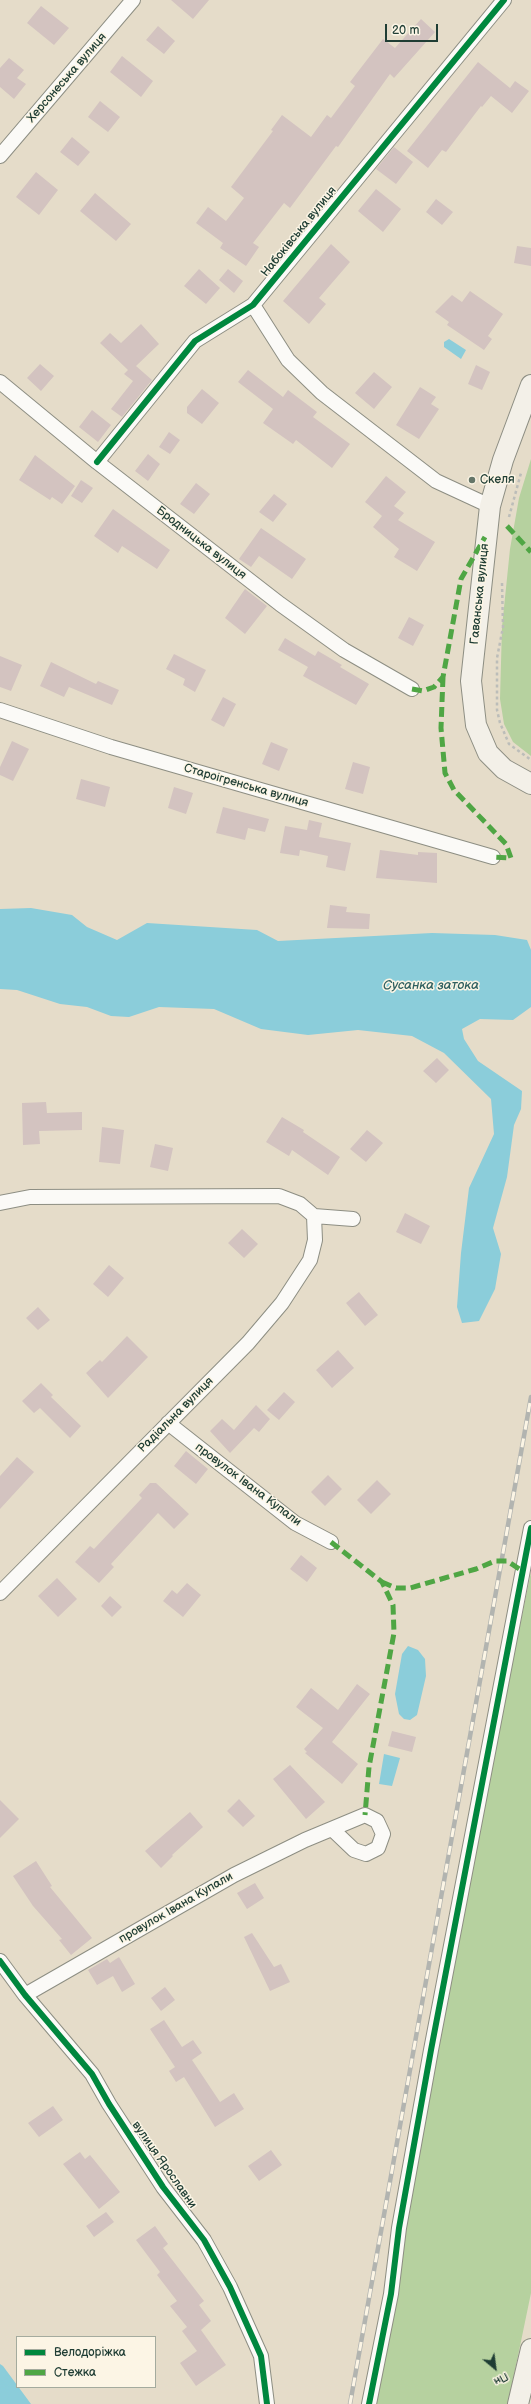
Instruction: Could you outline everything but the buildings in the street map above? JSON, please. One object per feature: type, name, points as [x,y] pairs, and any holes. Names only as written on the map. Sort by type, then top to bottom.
[{"type":"street","name":"Херсонеська вулиця","points":[[0,156],[133,0]]},
{"type":"street","name":"Набоківська вулиця","points":[[97,462],[195,341],[253,304],[504,0]]},
{"type":"street","points":[[253,304],[288,360],[322,393],[436,481],[490,506]]},
{"type":"street","name":"Бродницька вулиця","points":[[0,382],[97,462],[280,604],[344,650],[412,690]]},
{"type":"street","name":"Гаванська вулиця","points":[[531,385],[503,460],[490,506],[471,680],[476,725],[488,753],[504,769],[531,784]]},
{"type":"street","name":"Староігренська вулиця","points":[[0,710],[111,747],[493,856]]},
{"type":"street","points":[[0,1203],[30,1197],[279,1196],[300,1204],[314,1216],[353,1219]]},
{"type":"street","name":"Радіальна вулиця","points":[[0,1593],[248,1343],[282,1303],[310,1260],[315,1240],[314,1216]]},
{"type":"street","name":"провулок Івана Купали","points":[[168,1423],[295,1523],[331,1542]]},
{"type":"street","points":[[369,2404],[391,2294],[398,2228],[440,1997],[531,1528]]},
{"type":"street","name":"провулок Івана Купали","points":[[25,1995],[234,1875],[332,1829]]},
{"type":"street","name":"вулиця Ярославни","points":[[0,1961],[25,1995],[92,2074],[109,2104],[164,2186],[204,2240],[230,2287],[261,2356],[267,2404]]},
{"type":"street","points":[[518,2404],[531,2349]]},
{"type":"path","points":[[503,460],[522,467],[508,520]]},
{"type":"path","points":[[502,576],[503,628],[496,658],[497,710],[500,723],[509,744],[531,760]]},
{"type":"green space","points":[[531,459],[531,756],[513,742],[504,724],[500,699],[502,627],[510,549],[519,498]]},
{"type":"green space","points":[[531,1572],[531,2293],[508,2404],[375,2404],[396,2298],[414,2172],[482,1811]]},
{"type":"water","points":[[449,339],[466,350],[461,359],[444,347],[444,342]]},
{"type":"water","name":"Сусанка затока","points":[[31,908],[72,915],[87,927],[117,940],[147,923],[257,930],[278,941],[432,933],[495,935],[527,940],[531,950],[531,1007],[513,1020],[480,1019],[462,1029],[464,1039],[478,1061],[522,1091],[521,1109],[514,1125],[507,1177],[493,1228],[501,1254],[495,1289],[479,1321],[462,1323],[457,1307],[461,1253],[469,1188],[494,1134],[491,1099],[444,1053],[412,1036],[358,1030],[308,1035],[261,1029],[214,1009],[159,1007],[129,1017],[111,1016],[87,1007],[60,1004],[17,990],[0,989],[0,909]]},
{"type":"water","points":[[408,1646],[418,1650],[425,1659],[426,1676],[417,1715],[410,1720],[404,1719],[399,1714],[395,1694],[402,1654]]},
{"type":"water","points":[[384,1754],[400,1758],[392,1786],[379,1784]]},
{"type":"water","points":[[0,2364],[16,2384],[16,2388],[19,2388],[31,2404],[0,2404]]},
{"type":"railway","points":[[350,2404],[531,1397]]},
{"type":"marked path","points":[[507,526],[531,552]]},
{"type":"marked path","points":[[412,689],[423,691],[434,687],[443,677],[461,579],[485,537]]},
{"type":"marked path","points":[[443,677],[441,728],[445,773],[454,790],[506,844],[511,858],[493,857]]},
{"type":"marked path","points":[[331,1542],[382,1582],[393,1605],[394,1633],[369,1767],[365,1815]]},
{"type":"marked path","points":[[382,1582],[396,1588],[410,1588],[476,1569],[495,1561],[507,1561],[524,1572]]},
{"type":"cycle path","points":[[97,462],[195,341],[253,305],[504,0]]},
{"type":"cycle path","points":[[369,2404],[391,2294],[399,2228],[431,2050],[531,1528]]},
{"type":"cycle path","points":[[0,1961],[25,1995],[92,2074],[109,2104],[163,2187],[204,2240],[230,2287],[261,2356],[267,2404]]},
{"type":"place","name":"Скеля","points":[[472,480]]}]
